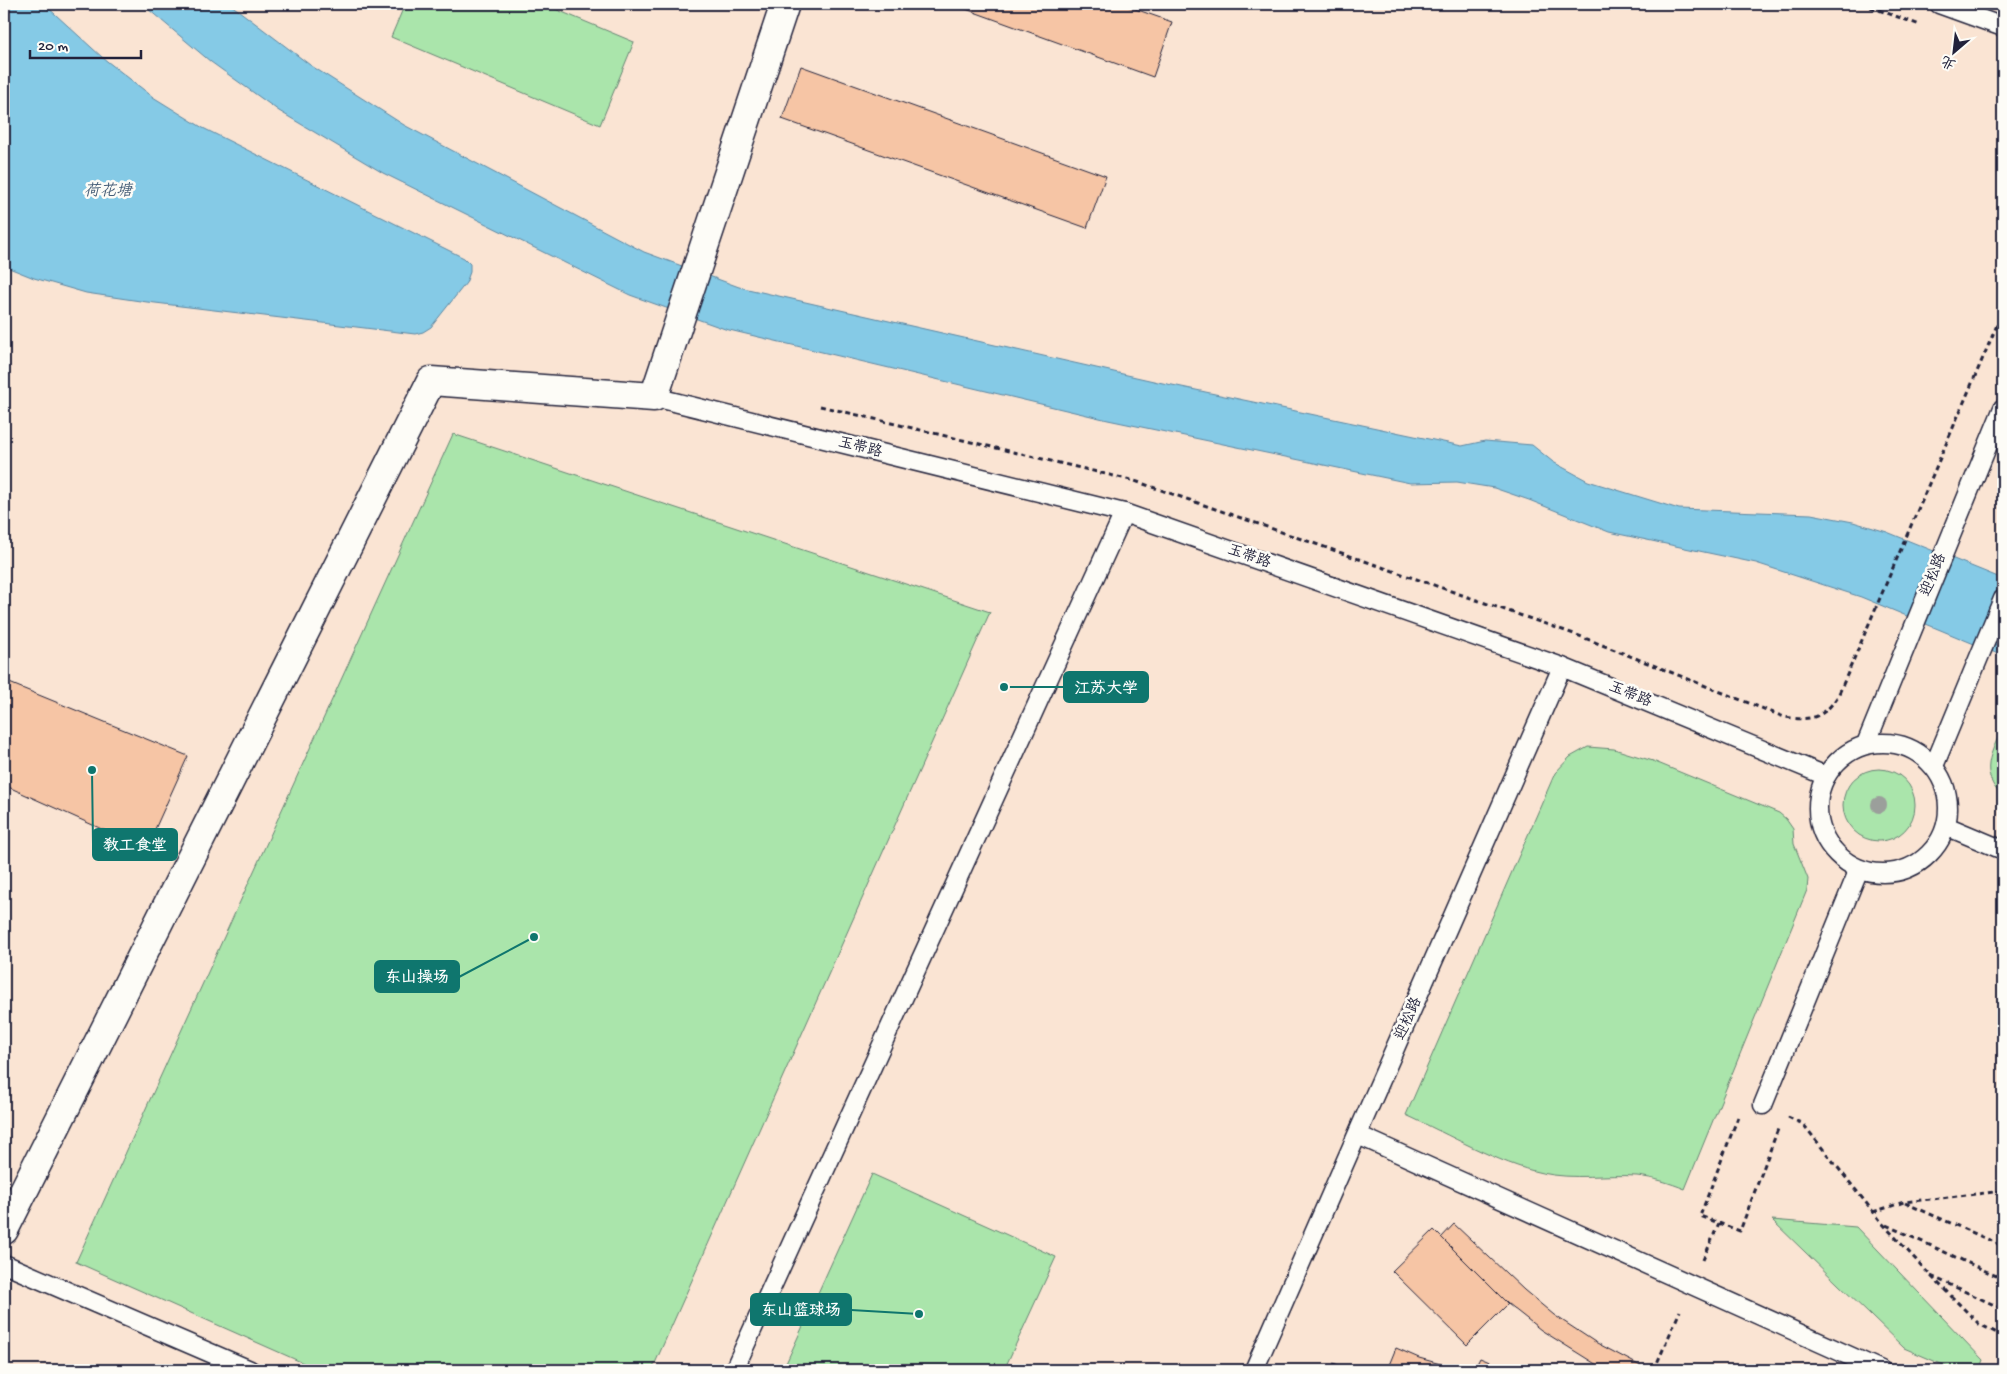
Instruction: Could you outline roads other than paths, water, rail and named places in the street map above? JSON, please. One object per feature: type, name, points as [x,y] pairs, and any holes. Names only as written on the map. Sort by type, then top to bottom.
[{"type":"street","points":[[4,1230],[431,381],[654,397],[785,4]]},
{"type":"lane","points":[[1939,4],[2003,27]]},
{"type":"lane","name":"玉带路","points":[[654,397],[1124,513],[1562,667],[1826,776]]},
{"type":"lane","name":"迎松路","points":[[1866,744],[2003,408]]},
{"type":"lane","points":[[734,1370],[1124,513]]},
{"type":"lane","points":[[1934,766],[2003,599]]},
{"type":"lane","name":"迎松路","points":[[1254,1370],[1562,667]]},
{"type":"lane","points":[[1891,742],[1915,750],[1934,766],[1947,790],[1949,816],[1941,841],[1919,864],[1890,874],[1858,869],[1833,851],[1818,823],[1819,792],[1828,770],[1845,754],[1866,744],[1891,742]]},
{"type":"lane","points":[[1946,826],[2003,850]]},
{"type":"lane","points":[[1763,1105],[1858,869]]},
{"type":"lane","points":[[1358,1135],[1881,1370]]},
{"type":"lane","points":[[4,1264],[250,1370]]},
{"type":"water","name":"荷花塘","points":[[4,4],[44,4],[103,58],[153,97],[203,128],[464,258],[470,264],[470,272],[466,283],[431,327],[415,334],[86,293],[34,278],[4,266]]},
{"type":"water","points":[[142,4],[230,4],[310,65],[404,125],[644,252],[739,287],[1158,382],[1462,446],[1485,441],[1532,445],[1553,462],[1588,481],[1679,509],[1811,514],[1853,522],[1887,532],[2003,579],[2003,656],[1861,597],[1756,563],[1609,532],[1494,488],[1457,482],[1410,483],[1108,420],[725,329],[630,295],[383,173],[279,111],[211,62]]},
{"type":"place","name":"江苏大学","points":[[1004,687]]},
{"type":"place","name":"教工食堂","points":[[92,770]]},
{"type":"place","name":"东山操场","points":[[534,937]]},
{"type":"place","name":"东山篮球场","points":[[919,1314]]}]
